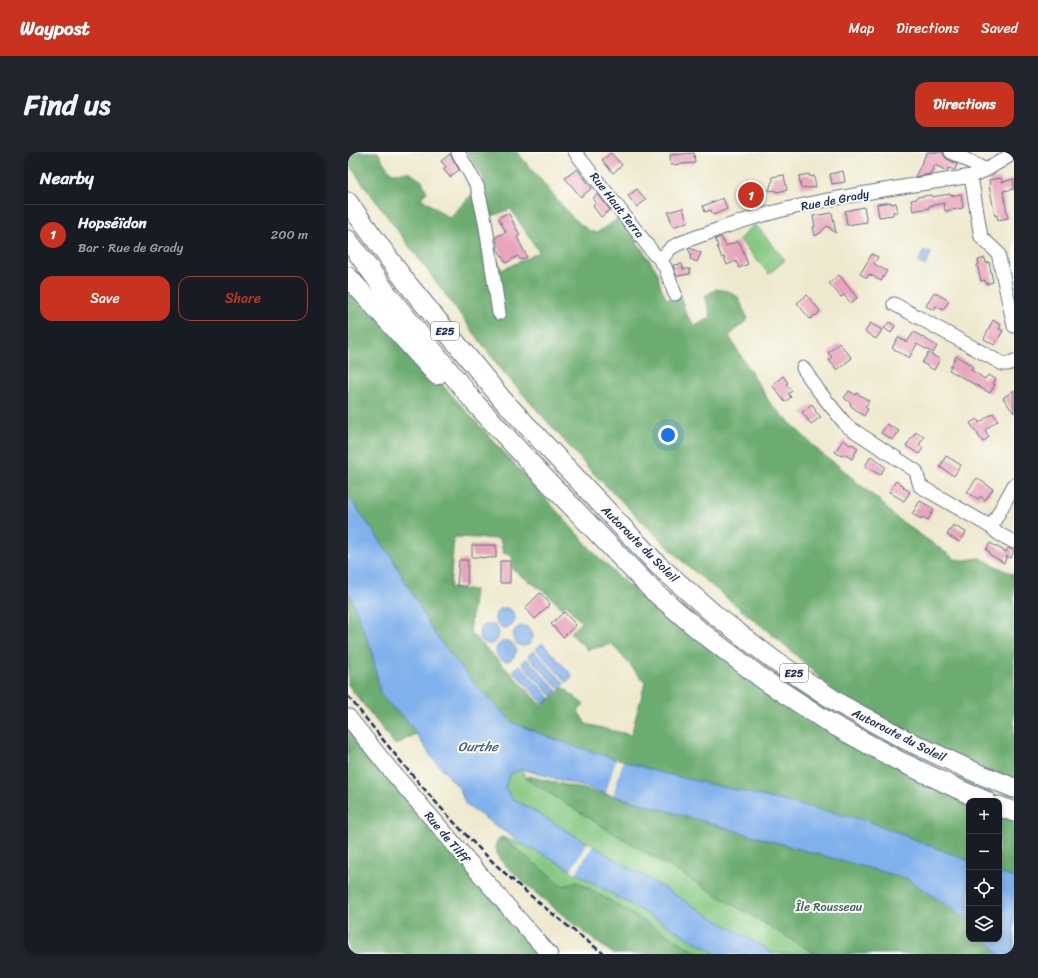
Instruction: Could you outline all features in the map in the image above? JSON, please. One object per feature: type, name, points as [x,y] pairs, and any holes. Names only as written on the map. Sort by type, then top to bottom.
[{"type":"highway","name":"Autoroute du Soleil","points":[[348,202],[406,282],[502,399],[658,565],[675,580],[715,615],[775,661],[840,704],[913,743],[977,773],[1014,788]]},
{"type":"highway","name":"Autoroute du Soleil","points":[[348,240],[394,302],[474,403],[651,589],[700,631],[764,680],[828,722],[897,760],[979,798]]},
{"type":"highway","points":[[348,277],[452,392],[474,403]]},
{"type":"highway","points":[[1002,807],[1014,812]]},
{"type":"main road","name":"Rue de Tilff","points":[[348,717],[398,779],[549,954]]},
{"type":"street","points":[[458,152],[477,186],[485,220],[499,313]]},
{"type":"street","name":"Rue Haut Terra","points":[[575,152],[654,254],[658,257],[665,267],[675,294]]},
{"type":"street","points":[[951,152],[986,170]]},
{"type":"street","name":"Rue de Grady","points":[[658,257],[663,257],[672,248],[682,243],[738,223],[813,203],[971,176],[986,170],[1014,153]]},
{"type":"street","points":[[971,176],[981,237],[998,253],[1014,326]]},
{"type":"street","points":[[894,304],[1003,364],[1008,364],[1014,361]]},
{"type":"street","points":[[803,368],[818,390],[847,426],[916,471],[920,486],[991,526],[999,534],[1014,542]]},
{"type":"street","points":[[991,526],[1014,485]]},
{"type":"green space","points":[[348,152],[378,152],[392,173],[409,172],[422,181],[427,192],[421,198],[449,218],[485,181],[467,152],[517,152],[573,218],[588,230],[596,233],[620,217],[657,271],[666,299],[681,296],[685,312],[695,326],[711,317],[705,296],[716,289],[728,291],[738,297],[748,319],[729,336],[770,403],[822,454],[839,466],[880,501],[894,516],[955,559],[964,560],[980,558],[1014,575],[1014,797],[886,741],[786,646],[686,565],[593,473],[503,372],[348,164]],"holes":[[[511,209],[539,252],[502,270],[478,221]]]},
{"type":"green space","points":[[755,224],[785,260],[769,274],[739,239]]},
{"type":"green space","points":[[348,282],[600,559],[655,610],[776,675],[876,740],[1014,803],[1014,878],[1002,874],[1002,798],[966,798],[966,860],[868,821],[662,773],[567,744],[513,723],[475,685],[434,633],[391,556],[348,496]],"holes":[[[454,537],[500,539],[503,553],[512,556],[513,570],[545,592],[562,608],[566,605],[581,622],[570,633],[588,650],[612,644],[645,683],[631,735],[586,724],[578,711],[584,705],[563,687],[543,706],[470,632],[475,590],[450,588]]]},
{"type":"green space","points":[[348,592],[372,651],[380,692],[388,703],[407,720],[416,734],[395,745],[348,685]]},
{"type":"green space","points":[[348,725],[539,954],[348,954]]},
{"type":"green space","points":[[521,769],[528,780],[610,831],[816,954],[774,954],[512,798],[505,787],[510,774]]},
{"type":"green space","name":"Île Rousseau","points":[[528,776],[625,799],[906,878],[966,918],[966,942],[989,942],[998,954],[816,954],[610,831],[528,780]]},
{"type":"green space","points":[[501,837],[524,845],[552,859],[717,954],[699,954],[578,882],[563,886]]},
{"type":"green space","points":[[501,837],[563,886],[578,882],[699,954],[614,954],[595,941],[532,890],[499,859],[495,845]]},
{"type":"water","points":[[924,250],[931,253],[925,266],[918,262]]},
{"type":"water","name":"Ourthe","points":[[348,496],[391,556],[434,633],[475,685],[513,723],[567,744],[662,773],[868,821],[966,860],[966,918],[906,878],[806,851],[522,769],[510,774],[505,787],[512,798],[774,954],[717,954],[552,859],[524,845],[466,805],[459,788],[431,756],[407,720],[388,703],[380,692],[372,651],[348,592]]},
{"type":"water","points":[[505,608],[512,611],[515,618],[512,625],[505,628],[498,625],[495,618],[498,611]]},
{"type":"water","points":[[489,624],[496,627],[499,634],[496,641],[489,644],[482,641],[479,634],[482,627]]},
{"type":"water","points":[[523,626],[530,629],[533,636],[530,643],[523,646],[516,643],[513,636],[516,629]]},
{"type":"water","points":[[506,641],[513,644],[516,651],[513,658],[506,661],[499,658],[496,651],[499,644]]},
{"type":"water","points":[[542,643],[573,676],[567,682],[536,649]]},
{"type":"water","points":[[534,651],[565,684],[559,689],[528,656]]},
{"type":"water","points":[[526,658],[557,691],[552,696],[521,663]]},
{"type":"water","points":[[519,665],[550,698],[544,704],[513,671]]},
{"type":"water","points":[[1002,874],[1014,878],[1014,954],[998,954],[989,942],[1002,942]]},
{"type":"pier","points":[[616,759],[623,761],[613,795],[606,793]]},
{"type":"pier","points":[[587,843],[593,845],[576,873],[571,870]]},
{"type":"building","points":[[927,152],[943,152],[947,159],[957,164],[955,170],[948,168],[947,171],[935,165],[930,174],[915,177]]},
{"type":"building","points":[[611,153],[622,165],[613,173],[602,160]]},
{"type":"building","points":[[694,153],[695,163],[671,165],[670,155]]},
{"type":"building","points":[[450,154],[459,170],[450,177],[443,169],[446,167],[441,161]]},
{"type":"building","points":[[577,169],[592,188],[581,197],[565,178]]},
{"type":"building","points":[[843,171],[845,182],[832,184],[830,174]]},
{"type":"building","points":[[809,174],[810,177],[814,176],[816,187],[801,188],[799,176]]},
{"type":"building","points":[[784,175],[787,190],[776,192],[775,190],[769,191],[773,180],[772,177]]},
{"type":"building","points":[[1001,178],[1002,182],[1014,179],[1014,189],[1003,191],[1008,218],[998,220],[997,215],[995,216],[989,180]]},
{"type":"building","points":[[757,187],[759,195],[755,195],[756,199],[745,202],[742,190]]},
{"type":"building","points":[[637,189],[646,200],[637,207],[628,196]]},
{"type":"building","points":[[598,194],[610,210],[601,217],[593,206],[596,203],[593,198]]},
{"type":"building","points":[[950,194],[951,196],[961,194],[963,208],[945,211],[944,203],[913,211],[911,200],[917,199],[917,197],[931,195],[932,197]]},
{"type":"building","points":[[723,198],[727,209],[713,215],[711,210],[705,212],[703,206]]},
{"type":"building","points":[[891,202],[891,204],[896,203],[898,212],[893,212],[893,215],[879,217],[877,204]]},
{"type":"building","points":[[864,207],[867,222],[847,225],[845,211]]},
{"type":"building","points":[[683,208],[687,222],[673,227],[668,212]]},
{"type":"building","points":[[832,213],[836,233],[827,226],[815,236],[813,216]]},
{"type":"building","points":[[509,214],[520,235],[517,237],[527,257],[520,260],[518,256],[506,263],[497,248],[496,237],[506,232],[499,219],[501,216]]},
{"type":"building","points":[[721,237],[726,246],[738,241],[740,243],[748,264],[739,268],[736,261],[727,265],[724,257],[722,258],[715,239]]},
{"type":"building","points":[[690,248],[701,253],[697,262],[690,259],[691,254],[688,249]]},
{"type":"building","points":[[872,254],[878,257],[874,264],[887,271],[881,281],[869,274],[867,278],[860,274]]},
{"type":"building","points":[[985,258],[986,263],[989,262],[993,282],[986,284],[985,280],[981,281],[977,265],[979,264],[978,260]]},
{"type":"building","points":[[682,264],[683,269],[690,269],[690,274],[677,276],[673,265]]},
{"type":"building","points":[[839,275],[857,298],[851,303],[844,295],[841,297],[829,283]]},
{"type":"building","points":[[934,292],[949,301],[943,310],[936,306],[934,310],[926,306]]},
{"type":"building","points":[[807,295],[820,311],[816,316],[815,315],[810,319],[797,303]]},
{"type":"building","points":[[993,320],[1001,325],[999,329],[1003,331],[994,345],[984,339]]},
{"type":"building","points":[[889,322],[895,326],[891,333],[884,328]]},
{"type":"building","points":[[870,323],[882,330],[876,339],[865,332]]},
{"type":"building","points":[[914,332],[937,346],[933,353],[917,344],[909,358],[892,348],[898,337],[907,342]]},
{"type":"building","points":[[839,343],[852,358],[837,370],[829,360],[832,357],[828,353]]},
{"type":"building","points":[[928,353],[940,359],[934,370],[922,363]]},
{"type":"building","points":[[956,356],[973,366],[971,370],[985,379],[988,375],[996,379],[993,384],[995,385],[990,393],[949,370]]},
{"type":"building","points":[[783,376],[788,383],[786,384],[792,391],[788,394],[791,397],[785,402],[772,385]]},
{"type":"building","points":[[1014,390],[1014,413],[1003,398]]},
{"type":"building","points":[[849,391],[856,395],[857,393],[869,401],[865,407],[868,409],[864,416],[844,398]]},
{"type":"building","points":[[812,404],[816,410],[815,411],[821,417],[811,424],[802,412]]},
{"type":"building","points":[[993,413],[998,420],[985,430],[989,437],[983,442],[970,423],[977,419],[979,423]]},
{"type":"building","points":[[887,424],[899,431],[893,440],[881,433]]},
{"type":"building","points":[[916,432],[924,437],[919,445],[923,448],[919,454],[906,446]]},
{"type":"building","points":[[843,440],[858,448],[852,459],[846,455],[841,456],[835,452]]},
{"type":"building","points":[[871,456],[885,467],[880,475],[865,466]]},
{"type":"building","points":[[946,456],[961,465],[954,476],[940,467]]},
{"type":"building","points":[[977,478],[993,489],[985,500],[980,496],[978,499],[967,492]]},
{"type":"building","points":[[896,481],[910,492],[904,501],[889,492]]},
{"type":"building","points":[[920,501],[934,509],[928,520],[922,517],[921,519],[912,514]]},
{"type":"building","points":[[953,525],[966,532],[960,542],[947,535]]},
{"type":"building","points":[[990,543],[1006,552],[1008,548],[1014,551],[1011,558],[1007,556],[1004,563],[989,554],[990,552],[986,550]]},
{"type":"building","points":[[472,545],[496,545],[496,558],[472,557]]},
{"type":"building","points":[[459,560],[468,560],[467,586],[457,586]]},
{"type":"building","points":[[500,561],[510,561],[510,583],[500,583]]},
{"type":"building","points":[[540,593],[550,604],[535,619],[525,608]]},
{"type":"building","points":[[564,612],[576,625],[563,637],[551,624]]},
{"type":"railway","points":[[348,696],[418,782],[474,844],[534,899],[604,954]]},
{"type":"place","name":"Hopséïdon","points":[[751,195]]}]
